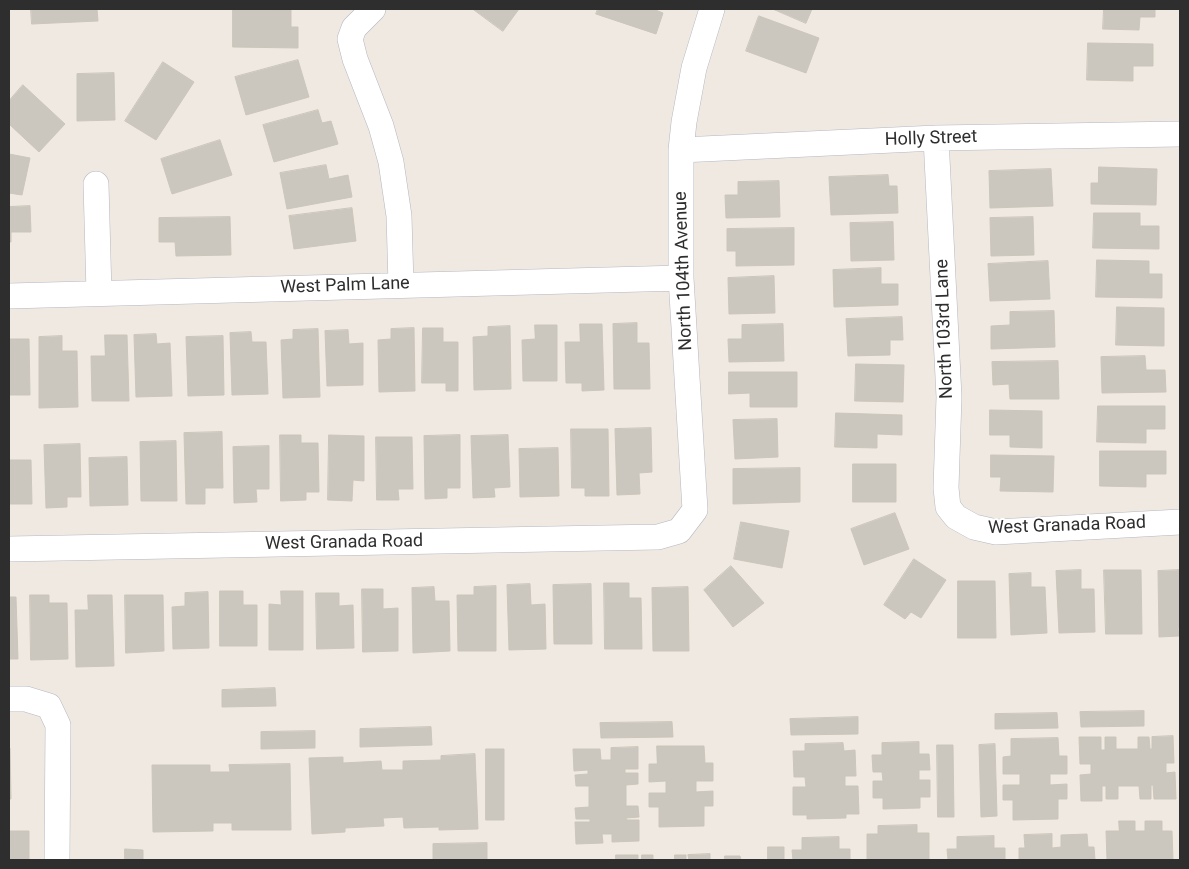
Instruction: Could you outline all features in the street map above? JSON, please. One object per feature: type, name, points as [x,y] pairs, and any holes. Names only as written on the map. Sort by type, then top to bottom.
[{"type":"street","points":[[373,9],[354,28],[350,39],[355,58],[381,126],[390,162],[399,216],[401,285]]},
{"type":"street","name":"North 104th Avenue","points":[[679,531],[695,510],[681,278],[682,150],[684,122],[694,68],[712,9]]},
{"type":"street","name":"Holly Street","points":[[682,150],[936,138],[1180,134]]},
{"type":"street","name":"North 103rd Lane","points":[[936,138],[949,397],[946,488],[948,507],[956,517]]},
{"type":"street","points":[[96,184],[99,293]]},
{"type":"street","name":"West Palm Lane","points":[[9,296],[681,278]]},
{"type":"street","name":"West Granada Road","points":[[956,517],[974,528],[996,532],[1180,522]]},
{"type":"street","name":"West Granada Road","points":[[9,549],[658,537],[679,531]]},
{"type":"street","points":[[9,699],[26,699],[49,706],[58,725],[57,860]]},
{"type":"building","points":[[31,9],[97,9],[98,21],[32,24]]},
{"type":"building","points":[[233,9],[291,10],[291,27],[298,27],[298,48],[233,47]]},
{"type":"building","points":[[473,9],[519,9],[503,31]]},
{"type":"building","points":[[598,9],[653,9],[663,13],[656,34],[596,14]]},
{"type":"building","points":[[773,9],[812,9],[806,23]]},
{"type":"building","points":[[1104,9],[1155,9],[1155,17],[1140,17],[1139,30],[1103,29]]},
{"type":"building","points":[[759,16],[819,38],[806,73],[746,51]]},
{"type":"building","points":[[1088,43],[1153,44],[1153,66],[1133,66],[1133,81],[1087,80]]},
{"type":"building","points":[[298,60],[309,97],[246,115],[235,77]]},
{"type":"building","points":[[163,62],[194,82],[156,140],[125,121]]},
{"type":"building","points":[[114,73],[115,120],[77,121],[77,74]]},
{"type":"building","points":[[23,85],[65,124],[39,152],[9,124],[9,101]]},
{"type":"building","points":[[318,110],[322,123],[331,121],[338,144],[274,162],[263,125]]},
{"type":"building","points":[[220,140],[232,175],[172,194],[161,159]]},
{"type":"building","points":[[9,154],[30,158],[22,195],[9,193]]},
{"type":"building","points":[[326,165],[329,179],[348,175],[352,197],[287,209],[280,173]]},
{"type":"building","points":[[1099,167],[1157,169],[1156,205],[1091,204],[1091,183],[1098,183]]},
{"type":"building","points":[[1051,169],[1053,206],[990,208],[989,171]]},
{"type":"building","points":[[888,175],[889,186],[897,186],[898,213],[831,215],[829,177]]},
{"type":"building","points":[[779,181],[780,217],[726,218],[725,195],[738,195],[738,182]]},
{"type":"building","points":[[30,206],[31,232],[11,232],[11,242],[9,242],[9,207]]},
{"type":"building","points":[[352,208],[356,241],[294,249],[289,216]]},
{"type":"building","points":[[1094,213],[1140,213],[1140,226],[1159,226],[1159,249],[1093,248]]},
{"type":"building","points":[[230,217],[231,255],[176,256],[175,242],[159,242],[159,218]]},
{"type":"building","points":[[1033,217],[1034,255],[991,256],[990,218]]},
{"type":"building","points":[[893,222],[894,260],[851,261],[850,223]]},
{"type":"building","points":[[794,228],[794,265],[736,266],[736,251],[727,251],[727,229]]},
{"type":"building","points":[[1097,260],[1149,261],[1149,274],[1162,274],[1162,298],[1096,297]]},
{"type":"building","points":[[1048,261],[1050,299],[990,301],[988,264]]},
{"type":"building","points":[[881,268],[881,284],[898,284],[898,305],[834,307],[833,270]]},
{"type":"building","points":[[774,276],[775,313],[729,314],[728,278]]},
{"type":"building","points":[[1117,307],[1164,308],[1164,346],[1116,345]]},
{"type":"building","points":[[1054,311],[1055,347],[991,349],[991,326],[1010,325],[1010,312]]},
{"type":"building","points":[[902,317],[903,340],[890,340],[890,355],[848,356],[846,319]]},
{"type":"building","points":[[637,323],[637,343],[649,343],[650,389],[614,389],[613,324]]},
{"type":"building","points":[[580,324],[602,324],[604,390],[582,391],[582,383],[566,383],[565,342],[580,342]]},
{"type":"building","points":[[783,324],[784,361],[729,362],[728,339],[742,339],[742,325]]},
{"type":"building","points":[[535,325],[557,325],[557,381],[523,381],[522,340],[535,339]]},
{"type":"building","points":[[510,326],[511,389],[474,390],[473,337],[488,336],[488,327]]},
{"type":"building","points":[[414,328],[415,391],[379,392],[378,340],[391,339],[391,329]]},
{"type":"building","points":[[423,328],[443,328],[443,342],[458,342],[458,391],[446,391],[446,383],[422,383]]},
{"type":"building","points":[[318,329],[320,397],[283,398],[281,340],[293,339],[293,330]]},
{"type":"building","points":[[348,330],[349,344],[363,343],[363,385],[327,386],[325,331]]},
{"type":"building","points":[[251,332],[252,342],[266,342],[268,394],[232,395],[230,333]]},
{"type":"building","points":[[156,334],[157,344],[170,343],[172,396],[136,397],[134,335]]},
{"type":"building","points":[[105,335],[127,335],[129,401],[92,401],[91,356],[105,356]]},
{"type":"building","points":[[62,336],[62,351],[77,351],[78,407],[39,408],[39,337]]},
{"type":"building","points":[[223,336],[224,395],[188,396],[186,337]]},
{"type":"building","points":[[9,339],[29,339],[30,395],[9,395]]},
{"type":"building","points":[[1145,356],[1146,370],[1165,370],[1166,392],[1102,393],[1101,357]]},
{"type":"building","points":[[1058,361],[1059,399],[1010,399],[1009,384],[993,385],[992,362]]},
{"type":"building","points":[[856,364],[904,365],[903,402],[855,401]]},
{"type":"building","points":[[729,372],[797,372],[797,407],[750,407],[750,393],[729,394]]},
{"type":"building","points":[[1098,406],[1165,406],[1165,429],[1146,429],[1146,443],[1097,442]]},
{"type":"building","points":[[990,410],[1042,411],[1042,448],[1010,447],[1010,435],[990,435]]},
{"type":"building","points":[[836,413],[902,415],[902,435],[877,434],[877,448],[835,447]]},
{"type":"building","points":[[777,419],[778,457],[735,459],[733,420]]},
{"type":"building","points":[[651,428],[652,472],[639,473],[640,494],[617,495],[615,429]]},
{"type":"building","points":[[571,429],[608,429],[609,496],[585,496],[585,488],[572,488]]},
{"type":"building","points":[[222,432],[223,488],[205,488],[205,504],[186,504],[184,433]]},
{"type":"building","points":[[280,435],[301,435],[301,443],[318,443],[319,492],[306,492],[306,500],[281,501]]},
{"type":"building","points":[[329,435],[364,436],[364,481],[353,480],[352,501],[328,500]]},
{"type":"building","points":[[460,435],[460,488],[447,488],[447,498],[425,499],[424,436]]},
{"type":"building","points":[[508,435],[510,487],[494,488],[495,497],[473,498],[471,436]]},
{"type":"building","points":[[376,437],[412,437],[413,489],[398,489],[399,500],[377,500]]},
{"type":"building","points":[[176,441],[177,501],[141,501],[140,442]]},
{"type":"building","points":[[80,444],[81,497],[67,497],[67,507],[46,508],[44,445]]},
{"type":"building","points":[[269,446],[269,489],[256,489],[257,502],[234,503],[233,447]]},
{"type":"building","points":[[558,448],[559,496],[520,497],[519,449]]},
{"type":"building","points":[[1100,451],[1166,451],[1166,474],[1146,474],[1146,487],[1100,486]]},
{"type":"building","points":[[991,455],[1054,456],[1053,492],[1000,491],[1001,477],[991,477]]},
{"type":"building","points":[[127,457],[128,505],[90,506],[89,458]]},
{"type":"building","points":[[9,460],[31,460],[32,504],[9,504]]},
{"type":"building","points":[[853,464],[896,464],[896,502],[853,502]]},
{"type":"building","points":[[800,468],[800,502],[733,504],[733,469]]},
{"type":"building","points":[[895,513],[909,549],[864,565],[851,529]]},
{"type":"building","points":[[741,522],[789,531],[782,568],[734,559]]},
{"type":"building","points":[[914,559],[946,580],[921,618],[911,612],[905,619],[884,605]]},
{"type":"building","points":[[731,566],[764,603],[733,627],[704,590]]},
{"type":"building","points":[[1081,570],[1081,589],[1094,589],[1095,632],[1059,633],[1056,571]]},
{"type":"building","points":[[1104,570],[1141,570],[1142,634],[1106,634]]},
{"type":"building","points":[[1180,570],[1179,636],[1159,637],[1158,571]]},
{"type":"building","points":[[1031,573],[1031,587],[1045,587],[1047,633],[1011,635],[1009,574]]},
{"type":"building","points":[[958,581],[995,581],[996,638],[958,638]]},
{"type":"building","points":[[604,583],[629,583],[629,598],[641,598],[642,649],[605,649]]},
{"type":"building","points":[[530,584],[531,605],[545,604],[546,649],[509,650],[507,585]]},
{"type":"building","points":[[591,584],[592,644],[554,644],[553,585]]},
{"type":"building","points":[[496,586],[496,651],[458,651],[457,595],[474,595],[474,587]]},
{"type":"building","points":[[434,587],[435,601],[449,601],[450,651],[413,653],[412,588]]},
{"type":"building","points":[[688,587],[689,651],[653,651],[652,588]]},
{"type":"building","points":[[362,589],[383,589],[383,609],[398,608],[398,651],[363,652]]},
{"type":"building","points":[[220,591],[243,591],[243,605],[257,605],[257,646],[220,646]]},
{"type":"building","points":[[281,591],[303,591],[303,650],[269,650],[269,604],[281,605]]},
{"type":"building","points":[[208,592],[209,648],[173,649],[172,607],[185,606],[185,593]]},
{"type":"building","points":[[316,593],[339,593],[339,606],[353,605],[354,648],[317,649]]},
{"type":"building","points":[[30,595],[49,595],[49,603],[67,603],[68,659],[31,660]]},
{"type":"building","points":[[88,595],[112,595],[114,666],[76,667],[75,610],[88,610]]},
{"type":"building","points":[[125,595],[163,595],[164,651],[126,653]]},
{"type":"building","points":[[9,597],[16,597],[18,659],[9,659]]},
{"type":"building","points":[[275,688],[276,706],[222,707],[222,690]]},
{"type":"building","points":[[1144,711],[1144,726],[1081,727],[1080,712]]},
{"type":"building","points":[[1057,713],[1058,728],[995,729],[995,714]]},
{"type":"building","points":[[858,717],[858,734],[791,735],[790,719]]},
{"type":"building","points":[[672,722],[673,737],[601,738],[600,723]]},
{"type":"building","points":[[431,727],[432,745],[360,747],[360,729]]},
{"type":"building","points":[[315,731],[315,748],[261,749],[261,732]]},
{"type":"building","points":[[1173,736],[1174,763],[1166,763],[1166,773],[1175,772],[1176,799],[1154,799],[1153,785],[1151,785],[1151,799],[1140,799],[1139,786],[1118,786],[1118,799],[1106,799],[1106,786],[1102,786],[1102,801],[1081,801],[1080,775],[1091,774],[1091,764],[1080,764],[1079,737],[1101,737],[1101,750],[1105,750],[1105,737],[1116,737],[1116,749],[1138,749],[1138,737],[1149,737],[1150,749],[1152,749],[1152,737]]},
{"type":"building","points":[[1058,738],[1059,756],[1067,756],[1067,774],[1050,774],[1050,785],[1067,784],[1067,799],[1058,799],[1058,819],[1013,820],[1013,800],[1003,800],[1003,785],[1020,785],[1020,774],[1003,774],[1003,757],[1011,756],[1011,739]]},
{"type":"building","points":[[919,742],[919,754],[929,754],[930,770],[919,770],[919,780],[930,780],[930,797],[920,797],[920,808],[883,809],[883,798],[873,798],[873,781],[883,781],[882,772],[873,772],[872,755],[882,755],[882,743]]},
{"type":"building","points":[[843,743],[844,751],[855,750],[856,776],[845,776],[845,786],[858,786],[859,814],[846,814],[846,818],[807,819],[807,815],[793,815],[793,787],[806,787],[805,777],[794,777],[793,751],[805,751],[805,744]]},
{"type":"building","points":[[995,744],[997,816],[981,817],[979,745]]},
{"type":"building","points":[[937,745],[953,745],[954,817],[938,817]]},
{"type":"building","points":[[657,746],[704,746],[705,763],[713,763],[713,781],[696,781],[696,792],[713,791],[713,806],[704,806],[704,826],[659,827],[659,807],[649,807],[649,793],[666,793],[666,781],[649,782],[649,764],[657,764]]},
{"type":"building","points":[[638,747],[638,769],[625,769],[625,773],[638,773],[638,784],[626,785],[626,806],[638,806],[639,817],[626,818],[627,820],[639,820],[639,841],[612,842],[612,834],[602,834],[603,843],[576,844],[575,822],[590,822],[590,819],[576,819],[575,808],[589,807],[589,786],[576,786],[575,775],[588,774],[588,770],[574,771],[573,749],[600,749],[601,760],[611,760],[611,748]]},
{"type":"building","points":[[10,748],[11,799],[9,799]]},
{"type":"building","points":[[486,749],[504,749],[504,820],[486,820]]},
{"type":"building","points":[[475,754],[478,829],[439,830],[439,827],[404,828],[403,817],[383,818],[384,826],[345,828],[345,832],[312,834],[309,758],[343,757],[343,763],[381,761],[382,770],[403,770],[403,761],[441,760],[441,756]]},
{"type":"building","points":[[290,764],[291,830],[232,830],[232,823],[213,823],[213,831],[153,832],[152,765],[210,765],[210,772],[230,772],[229,765]]},
{"type":"building","points":[[1119,821],[1135,821],[1135,831],[1145,831],[1145,821],[1162,821],[1162,831],[1172,831],[1173,860],[1107,860],[1106,831],[1119,831]]},
{"type":"building","points":[[917,825],[917,833],[929,833],[929,859],[867,860],[867,834],[878,834],[878,826]]},
{"type":"building","points":[[9,831],[29,831],[29,860],[9,860]]},
{"type":"building","points":[[1052,834],[1052,848],[1061,847],[1061,835],[1087,834],[1088,847],[1094,847],[1095,860],[1019,860],[1019,848],[1025,848],[1024,835]]},
{"type":"building","points":[[994,836],[994,848],[1005,848],[1005,860],[948,860],[947,849],[957,849],[957,837]]},
{"type":"building","points":[[839,837],[839,849],[850,849],[850,860],[793,860],[792,850],[802,850],[802,838]]},
{"type":"building","points":[[487,843],[487,860],[433,860],[433,844]]},
{"type":"building","points":[[768,847],[784,847],[784,860],[768,860]]},
{"type":"building","points":[[125,849],[143,850],[143,860],[125,860]]},
{"type":"building","points":[[710,854],[710,860],[689,860],[688,855]]},
{"type":"building","points":[[616,855],[638,855],[638,860],[616,860]]},
{"type":"building","points":[[642,855],[653,855],[653,860],[642,860]]},
{"type":"building","points":[[675,855],[686,855],[686,860],[675,860]]},
{"type":"building","points":[[725,856],[740,856],[741,860],[725,860]]}]
